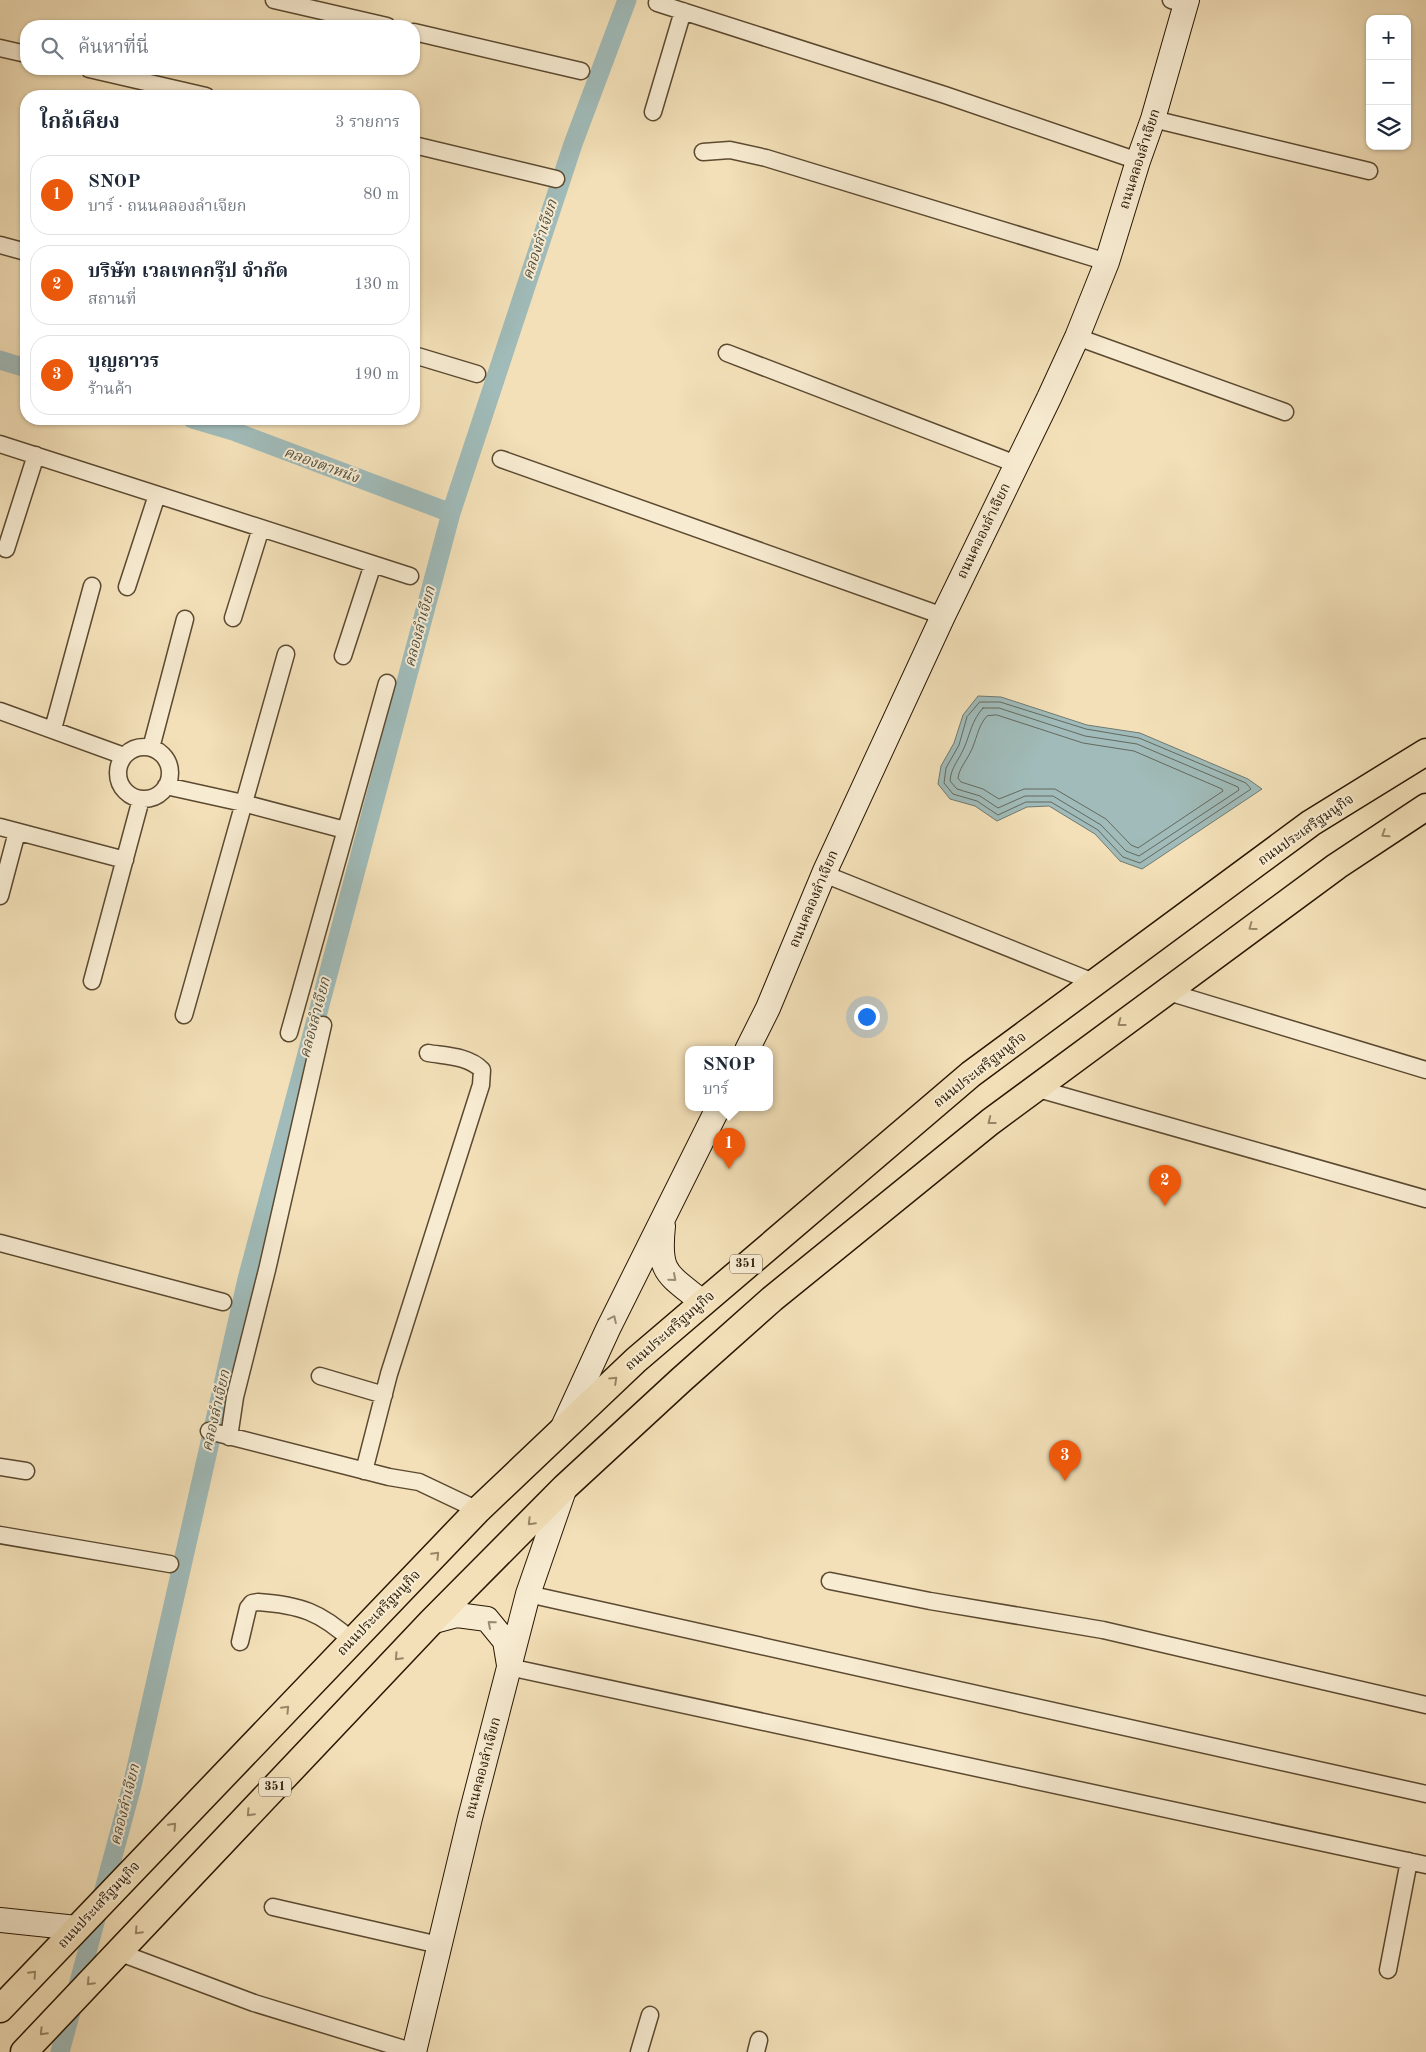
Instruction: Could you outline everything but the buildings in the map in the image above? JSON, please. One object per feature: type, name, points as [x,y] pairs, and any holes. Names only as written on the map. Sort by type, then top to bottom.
[{"type":"main road","name":"ถนนประเสริฐมนูกิจ","points":[[0,2009],[478,1510],[563,1427],[702,1302],[971,1074],[1311,823],[1426,752]]},
{"type":"main road","name":"351","points":[[24,2052],[431,1622],[565,1487],[772,1300],[883,1208],[1035,1088],[1337,866],[1426,807]]},
{"type":"street","points":[[274,0],[361,20]]},
{"type":"street","name":"ถนนคลองลำเจียก","points":[[748,1046],[768,1008],[824,874],[943,616],[1050,398],[1077,337],[1107,262],[1153,119],[1181,2]]},
{"type":"street","points":[[657,3],[945,95],[1138,161]]},
{"type":"street","points":[[653,112],[682,11]]},
{"type":"street","points":[[420,33],[581,71]]},
{"type":"street","points":[[0,48],[20,53]]},
{"type":"street","points":[[115,75],[180,90]]},
{"type":"street","points":[[1153,119],[1369,171]]},
{"type":"street","points":[[420,146],[556,179]]},
{"type":"street","points":[[703,152],[730,150],[766,158],[1107,262]]},
{"type":"street","points":[[0,245],[20,250]]},
{"type":"street","points":[[1077,337],[1285,412]]},
{"type":"street","points":[[727,353],[1016,464]]},
{"type":"street","points":[[420,357],[476,374]]},
{"type":"street","points":[[0,444],[410,576]]},
{"type":"street","points":[[6,548],[36,455]]},
{"type":"street","points":[[501,459],[943,616]]},
{"type":"street","points":[[127,587],[157,495]]},
{"type":"street","points":[[233,618],[261,528]]},
{"type":"street","points":[[343,656],[373,564]]},
{"type":"street","points":[[53,729],[92,586]]},
{"type":"street","points":[[151,748],[185,619]]},
{"type":"street","points":[[184,1015],[286,654]]},
{"type":"street","points":[[289,1034],[344,830],[387,684]]},
{"type":"street","points":[[0,711],[124,756]]},
{"type":"street","points":[[137,748],[151,748],[164,756],[168,763],[169,778],[166,786],[156,796],[141,799],[134,797],[121,786],[118,771],[124,756],[137,748]]},
{"type":"street","points":[[166,786],[243,803],[344,830]]},
{"type":"street","points":[[92,981],[141,799]]},
{"type":"street","points":[[0,827],[125,860]]},
{"type":"street","points":[[0,896],[17,832]]},
{"type":"street","points":[[824,874],[1096,983]]},
{"type":"street","points":[[1165,991],[1426,1070]]},
{"type":"street","points":[[227,1436],[323,1025]]},
{"type":"street","points":[[364,1471],[384,1395],[481,1085],[482,1070],[476,1064],[465,1059],[428,1053]]},
{"type":"street","points":[[1035,1088],[1426,1199]]},
{"type":"street","points":[[563,1427],[663,1216],[716,1111]]},
{"type":"street","points":[[663,1216],[660,1251],[666,1272],[702,1302]]},
{"type":"street","points":[[0,1243],[223,1302]]},
{"type":"street","points":[[320,1376],[384,1395]]},
{"type":"street","points":[[209,1431],[364,1471],[419,1482],[478,1510]]},
{"type":"street","points":[[0,1467],[26,1471]]},
{"type":"street","name":"ถนนคลองลำเจียก","points":[[414,2052],[528,1594],[565,1487]]},
{"type":"street","points":[[0,1535],[170,1564]]},
{"type":"street","points":[[830,1581],[930,1601],[1103,1630],[1426,1705]]},
{"type":"street","points":[[528,1594],[1426,1794]]},
{"type":"street","points":[[240,1642],[248,1608],[252,1603],[258,1602],[314,1612],[332,1622],[352,1641]]},
{"type":"street","points":[[431,1622],[458,1614],[487,1619],[505,1641],[509,1667],[1426,1865]]},
{"type":"street","points":[[1388,1970],[1409,1861]]},
{"type":"street","points":[[273,1907],[439,1946]]},
{"type":"street","points":[[0,1920],[80,1924]]},
{"type":"street","points":[[118,1952],[254,2003],[414,2052]]},
{"type":"street","points":[[639,2052],[650,2015]]},
{"type":"water","points":[[978,696],[1001,697],[1087,725],[1140,733],[1248,779],[1262,789],[1142,869],[1120,861],[1095,834],[1049,806],[1027,807],[997,821],[975,806],[950,799],[938,784],[941,766],[954,743],[963,715]]},
{"type":"waterway","name":"คลองลำเจียก","points":[[60,2052],[132,1786],[247,1279],[451,513],[573,144],[627,0]]},
{"type":"waterway","name":"คลองตาหนัง","points":[[0,360],[20,366]]},
{"type":"waterway","name":"คลองตาหนัง","points":[[212,425],[236,432],[451,513]]},
{"type":"place","name":"SNOP","points":[[729,1169]]},
{"type":"place","name":"บริษัท เวลเทคกรุ๊ป จำกัด","points":[[1165,1206]]},
{"type":"place","name":"บุญถาวร","points":[[1065,1481]]}]
